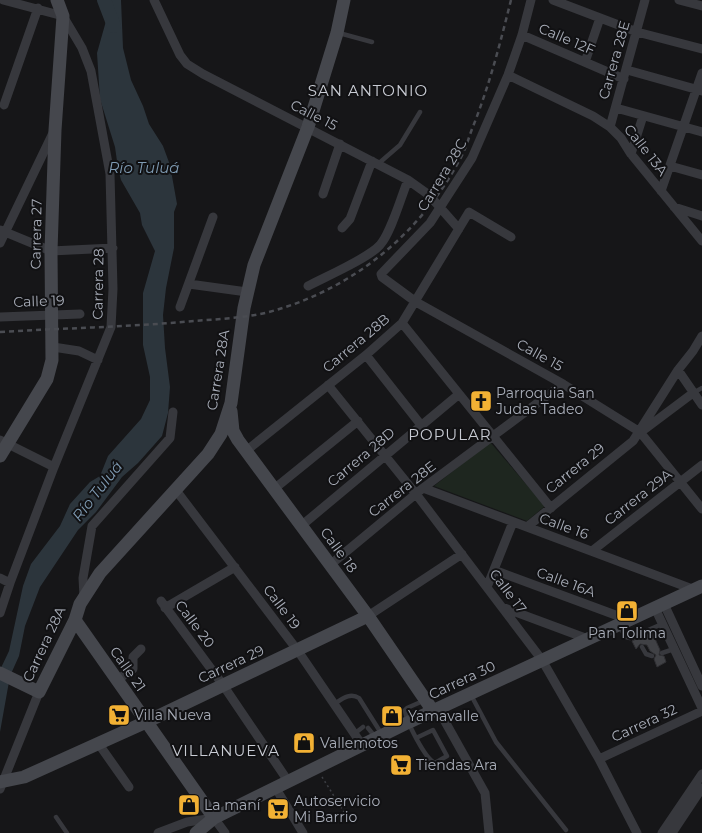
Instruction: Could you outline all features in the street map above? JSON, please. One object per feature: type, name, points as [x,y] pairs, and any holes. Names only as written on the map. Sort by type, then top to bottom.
[{"type":"street","points":[[3,0],[38,8],[63,16]]},
{"type":"street","name":"Carrera 27","points":[[0,456],[4,442],[47,379],[52,360],[51,251],[55,130],[63,16],[57,0]]},
{"type":"street","name":"Calle 15","points":[[154,0],[180,55],[187,64],[203,74],[408,180],[429,195],[459,229]]},
{"type":"street","name":"Carrera 28A","points":[[1,784],[39,692],[75,620],[84,596],[100,573],[208,454],[218,438],[231,404],[247,292],[259,250],[308,127],[337,33],[344,0]]},
{"type":"street","points":[[508,75],[522,35],[530,0]]},
{"type":"street","points":[[553,0],[637,32],[702,49]]},
{"type":"street","name":"Carrera 28E","points":[[610,127],[645,0]]},
{"type":"street","points":[[679,0],[702,6]]},
{"type":"street","points":[[4,106],[38,8]]},
{"type":"street","name":"Carrera 28","points":[[0,613],[10,582],[54,467],[111,327],[113,248],[109,168],[90,71],[82,48],[63,16]]},
{"type":"street","points":[[585,62],[600,18]]},
{"type":"street","name":"Calle 12F","points":[[522,35],[585,62],[625,74],[699,90]]},
{"type":"street","points":[[661,191],[699,90],[702,73]]},
{"type":"street","name":"Calle 13A","points":[[508,75],[593,116],[610,127],[621,138],[631,154],[702,241]]},
{"type":"street","name":"Carrera 28C","points":[[382,277],[381,274],[430,223],[472,158],[508,75]]},
{"type":"street","points":[[616,108],[702,132]]},
{"type":"street","points":[[631,154],[643,116]]},
{"type":"street","points":[[0,243],[3,231],[55,130]]},
{"type":"street","points":[[323,194],[340,144]]},
{"type":"street","points":[[342,228],[350,219],[375,162]]},
{"type":"street","points":[[670,166],[702,175]]},
{"type":"street","points":[[308,286],[363,257],[380,245],[388,230],[408,180]]},
{"type":"street","points":[[673,206],[702,216]]},
{"type":"street","name":"Carrera 28B","points":[[246,451],[366,355],[402,323],[469,212],[511,237]]},
{"type":"street","points":[[180,306],[213,217]]},
{"type":"street","points":[[3,231],[51,251],[113,248]]},
{"type":"street","name":"Calle 15","points":[[382,277],[416,302],[562,384],[640,432],[702,509]]},
{"type":"street","points":[[189,284],[247,292]]},
{"type":"street","name":"Calle 19","points":[[0,317],[80,314]]},
{"type":"street","name":"Calle 16","points":[[402,323],[458,395],[551,508]]},
{"type":"street","name":"Carrera 29","points":[[527,527],[633,441],[678,370],[693,351],[702,336]]},
{"type":"street","points":[[53,347],[79,351],[98,360]]},
{"type":"street","points":[[366,355],[421,425]]},
{"type":"street","points":[[678,370],[702,405]]},
{"type":"street","name":"Carrera 28E","points":[[330,564],[420,491],[562,384]]},
{"type":"street","name":"Calle 17","points":[[328,385],[385,456],[420,491],[462,554],[542,660],[599,759],[636,833]]},
{"type":"street","name":"Carrera 29","points":[[640,432],[693,393]]},
{"type":"street","name":"Carrera 28D","points":[[301,526],[458,395]]},
{"type":"street","name":"Calle 18","points":[[231,404],[232,423],[238,440],[368,616],[426,700],[436,710],[485,793],[489,833]]},
{"type":"street","points":[[84,596],[84,578],[92,526],[170,438],[173,412]]},
{"type":"street","points":[[274,489],[358,421]]},
{"type":"street","points":[[218,438],[228,435],[238,440]]},
{"type":"street","points":[[4,442],[54,467]]},
{"type":"street","name":"Carrera 29A","points":[[592,551],[702,465]]},
{"type":"street","name":"Calle 19","points":[[175,489],[298,651],[362,745]]},
{"type":"street","name":"Calle 16","points":[[420,491],[513,522],[699,588]]},
{"type":"street","points":[[487,587],[513,522]]},
{"type":"street","name":"Carrera 29","points":[[1,784],[24,777],[298,651],[368,616],[462,554]]},
{"type":"street","name":"Calle 20","points":[[235,567],[163,605],[223,685],[288,781]]},
{"type":"street","name":"Calle 16A","points":[[494,570],[624,622]]},
{"type":"street","points":[[0,578],[10,582]]},
{"type":"street","name":"Carrera 30","points":[[196,833],[214,818],[409,722],[699,588]]},
{"type":"street","points":[[659,606],[662,624],[702,708]]},
{"type":"street","points":[[659,606],[702,686]]},
{"type":"street","points":[[502,607],[588,639]]},
{"type":"street","name":"Calle 21","points":[[75,620],[225,833]]},
{"type":"street","points":[[117,680],[133,669],[133,657],[141,649]]},
{"type":"street","points":[[0,673],[39,692]]},
{"type":"street","name":"Carrera 32","points":[[599,759],[702,711]]},
{"type":"street","points":[[98,743],[129,787]]},
{"type":"street","points":[[662,833],[702,774]]},
{"type":"street","points":[[275,788],[303,833]]},
{"type":"street","points":[[672,833],[700,794]]},
{"type":"street","points":[[158,833],[187,822],[214,818]]},
{"type":"lane","points":[[337,33],[372,42]]},
{"type":"lane","points":[[375,162],[400,145],[420,112]]},
{"type":"lane","points":[[693,393],[702,388]]},
{"type":"lane","points":[[624,622],[626,637],[630,638],[636,637],[662,624]]},
{"type":"lane","points":[[642,647],[646,654],[652,656]]},
{"type":"lane","points":[[662,653],[674,649]]},
{"type":"lane","points":[[471,694],[496,742],[566,830]]},
{"type":"lane","points":[[334,704],[350,695],[355,695],[359,698],[380,737]]},
{"type":"lane","points":[[416,738],[433,730],[447,756],[433,763],[416,738],[409,722],[405,710],[426,700]]},
{"type":"lane","points":[[354,734],[366,728],[380,737]]},
{"type":"lane","points":[[56,817],[67,833]]},
{"type":"path","points":[[316,768],[344,812]]},
{"type":"shaded area","points":[[490,442],[545,506],[527,521],[434,486]]},
{"type":"water","name":"Río Tuluá","points":[[105,0],[121,0],[123,48],[131,80],[143,106],[149,124],[163,146],[170,165],[177,204],[174,212],[174,248],[166,288],[163,315],[165,348],[170,387],[168,413],[162,436],[138,463],[122,477],[96,512],[78,530],[40,587],[25,626],[19,656],[10,676],[0,732],[0,670],[9,651],[23,586],[31,564],[60,526],[70,504],[90,482],[100,476],[108,456],[141,419],[150,400],[150,377],[143,345],[143,293],[155,251],[142,225],[140,213],[121,180],[115,147],[100,99],[97,53],[108,14]]},
{"type":"building","points":[[652,632],[660,650],[659,655],[664,656],[666,662],[657,667],[654,659],[656,655],[650,651],[647,645],[640,644],[636,649],[632,641]]},
{"type":"waterway","name":"Río Tuluá","points":[[104,0],[114,26]]},
{"type":"railway","points":[[0,332],[145,325],[251,316],[299,302],[328,290],[355,274],[380,256],[424,213],[443,188],[459,161],[489,81],[511,0]]},
{"type":"place","name":"Parroquia San Judas Tadeo","points":[[481,401]]},
{"type":"place","name":"Pan Tolima","points":[[627,611]]},
{"type":"place","name":"Villa Nueva","points":[[119,715]]},
{"type":"place","name":"Yamavalle","points":[[392,716]]},
{"type":"place","name":"Vallemotos","points":[[304,743]]},
{"type":"place","name":"Tiendas Ara","points":[[401,765]]},
{"type":"place","name":"La maní","points":[[189,805]]},
{"type":"place","name":"Autoservicio Mi Barrio","points":[[278,809]]},
{"type":"district","name":"SAN ANTONIO","points":[[368,90]]},
{"type":"district","name":"POPULAR","points":[[450,434]]},
{"type":"district","name":"VILLANUEVA","points":[[226,750]]}]
